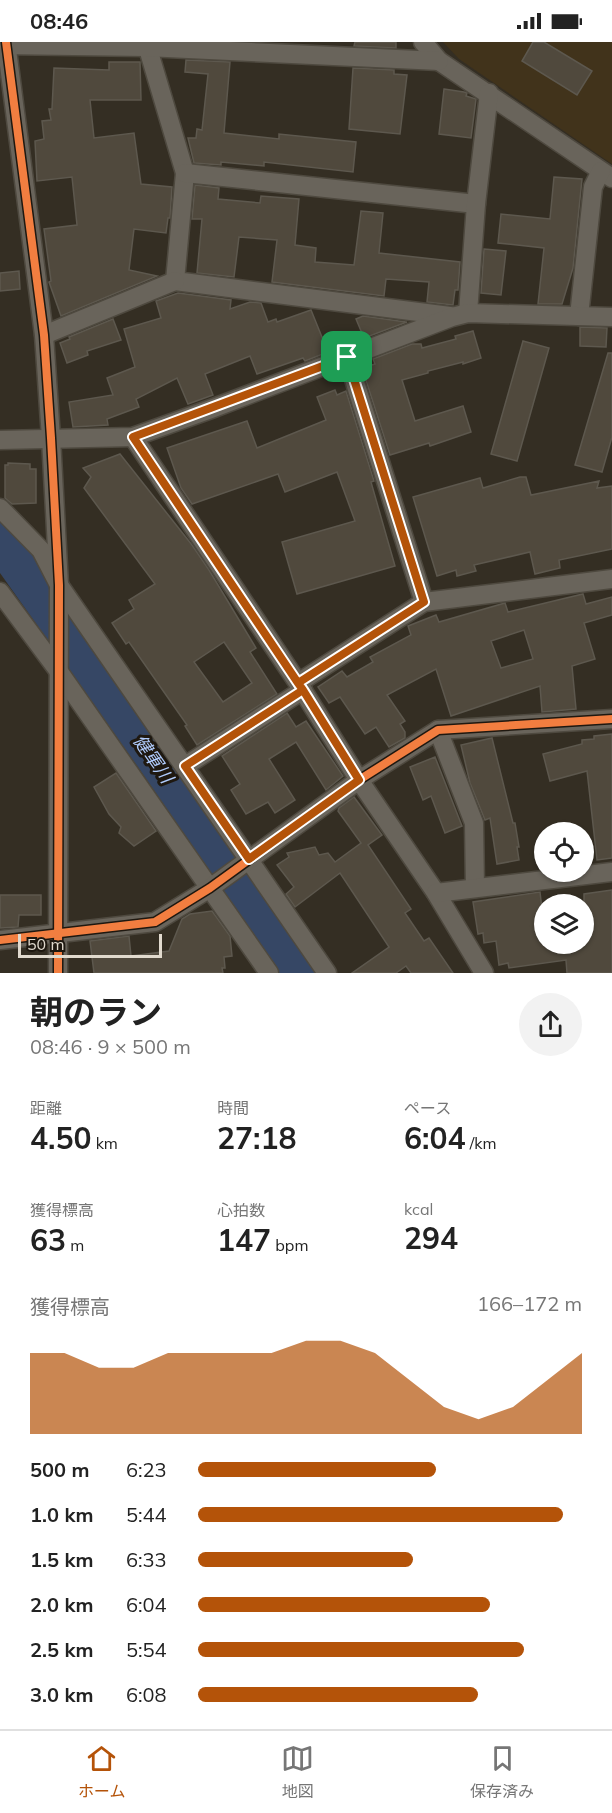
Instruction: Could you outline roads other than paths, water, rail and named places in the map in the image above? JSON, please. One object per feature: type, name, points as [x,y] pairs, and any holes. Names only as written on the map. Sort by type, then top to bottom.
[{"type":"street","points":[[423,42],[439,61],[607,174],[593,187],[579,316]]},
{"type":"street","points":[[58,973],[58,585],[51,438],[44,335],[4,44],[146,44],[439,61]]},
{"type":"street","points":[[146,44],[185,173],[175,281]]},
{"type":"street","points":[[460,315],[489,93]]},
{"type":"street","points":[[185,173],[476,204]]},
{"type":"street","points":[[44,335],[175,281],[460,315],[612,317]]},
{"type":"street","points":[[0,440],[133,437],[460,315]]},
{"type":"street","points":[[347,357],[424,602]]},
{"type":"street","points":[[133,437],[436,893],[484,973]]},
{"type":"street","points":[[0,508],[41,550],[58,585],[327,973]]},
{"type":"street","points":[[185,766],[424,602],[612,579]]},
{"type":"street","points":[[0,592],[57,669],[269,973]]},
{"type":"street","points":[[0,940],[155,922],[210,888],[359,780],[438,730],[612,718]]},
{"type":"street","points":[[438,730],[474,823],[475,888]]},
{"type":"street","points":[[436,893],[612,873]]},
{"type":"water","name":"健軍川","points":[[0,517],[25,541],[321,973],[279,973],[140,770],[0,573]]}]
